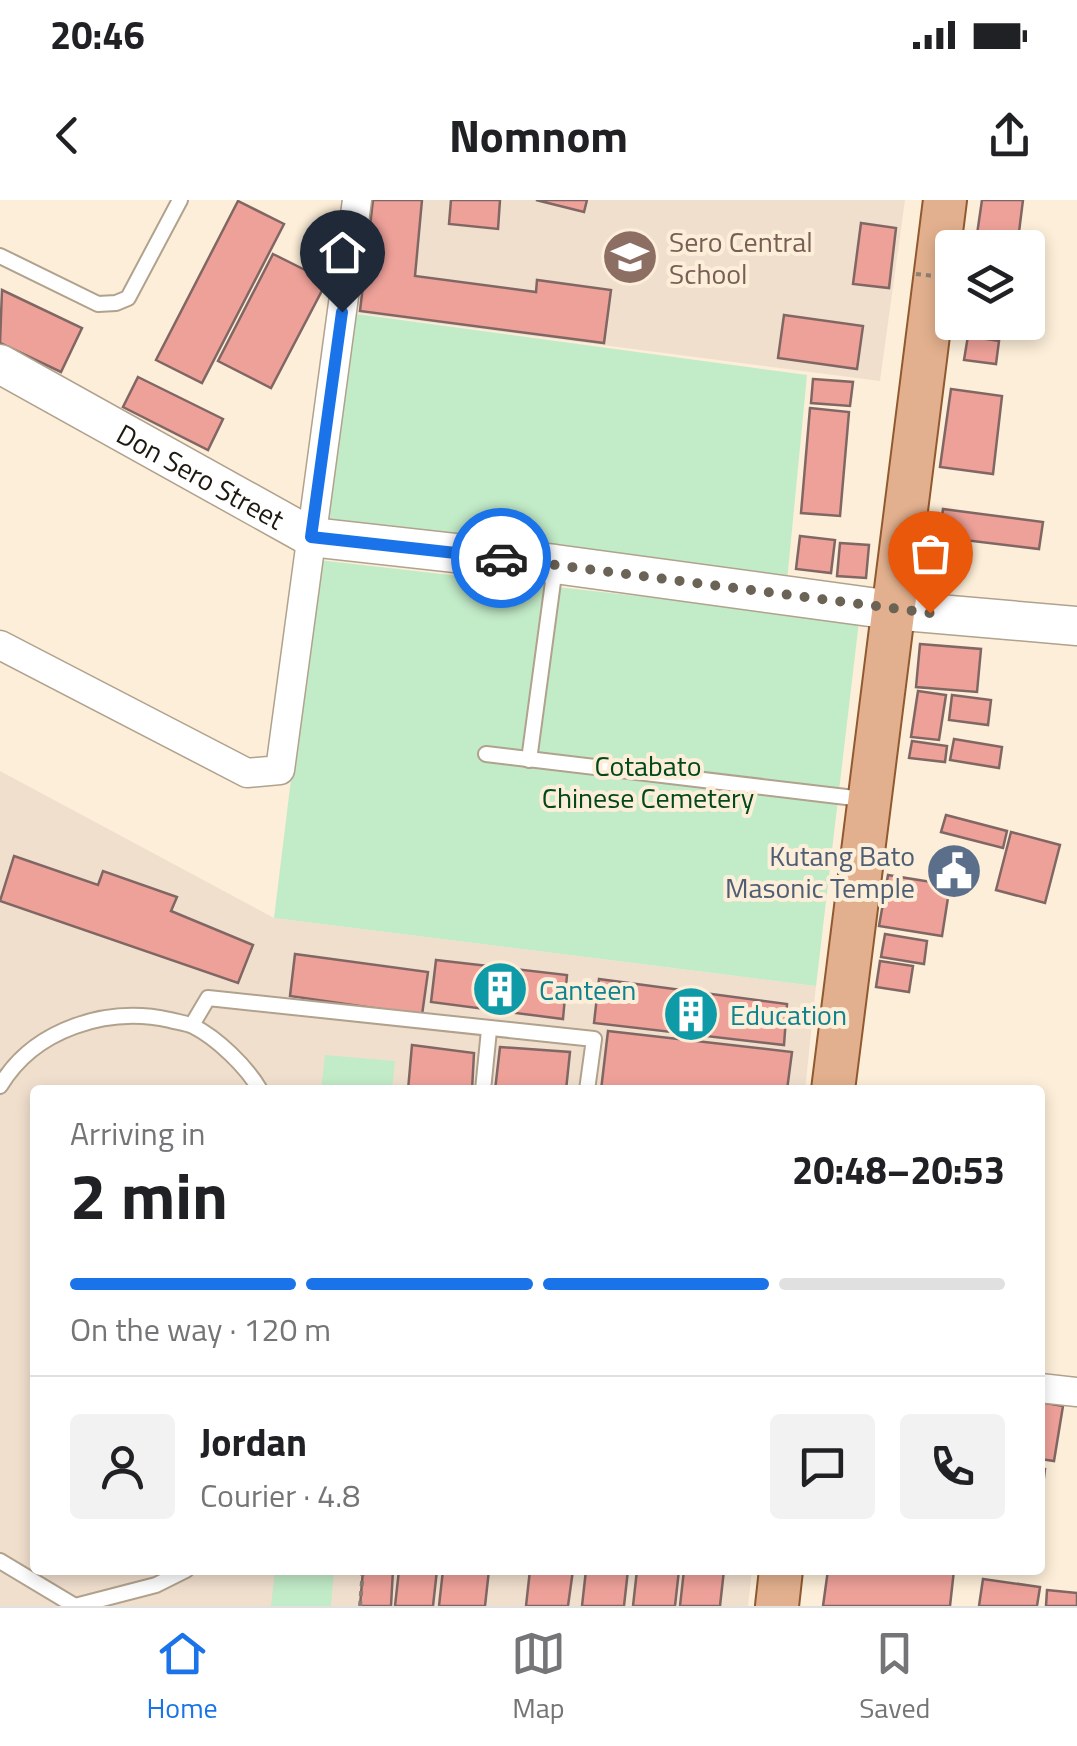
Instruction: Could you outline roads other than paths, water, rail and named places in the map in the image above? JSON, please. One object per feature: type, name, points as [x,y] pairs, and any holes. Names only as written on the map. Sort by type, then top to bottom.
[{"type":"main road","points":[[834,1085],[945,200]]},
{"type":"main road","name":"Don Sero Street","points":[[0,364],[311,537],[555,564],[892,610],[1077,626]]},
{"type":"main road","points":[[777,1606],[780,1575]]},
{"type":"street","points":[[0,645],[246,773],[280,770],[357,200]]},
{"type":"street","points":[[1045,1389],[1077,1392]]},
{"type":"lane","points":[[0,256],[98,304],[116,303],[128,298],[180,200]]},
{"type":"lane","points":[[529,760],[555,564]]},
{"type":"lane","points":[[486,754],[869,800]]},
{"type":"lane","points":[[192,1025],[208,998],[594,1039],[588,1085]]},
{"type":"lane","points":[[0,1086],[30,1050],[58,1032],[102,1018],[146,1014],[192,1025],[228,1053],[256,1085]]},
{"type":"lane","points":[[484,1085],[489,1030]]},
{"type":"lane","points":[[0,1561],[75,1606],[156,1586],[177,1575]]},
{"type":"place","name":"Sero Central School","points":[[630,257]]},
{"type":"place","name":"Kutang Bato Masonic Temple","points":[[954,871]]},
{"type":"place","name":"Canteen","points":[[500,989]]},
{"type":"place","name":"Education","points":[[691,1014]]},
{"type":"park label","name":"Cotabato Chinese Cemetery","points":[[648,781]]}]
